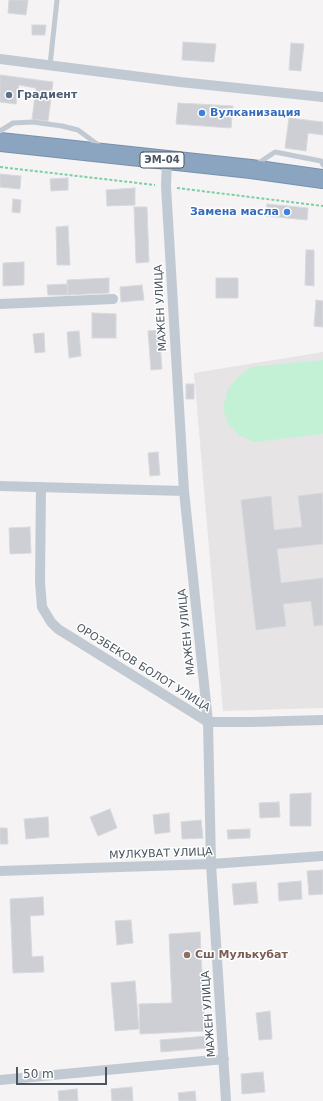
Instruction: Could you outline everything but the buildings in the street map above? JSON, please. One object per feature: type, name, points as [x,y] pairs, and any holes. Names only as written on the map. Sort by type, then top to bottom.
[{"type":"highway","name":"ЭМ-04","points":[[0,142],[251,169],[323,179]]},
{"type":"street","points":[[0,59],[180,82],[323,97]]},
{"type":"street","name":"МАЖЕН УЛИЦА","points":[[167,160],[166,186],[184,491],[208,722],[211,864],[226,1101]]},
{"type":"street","points":[[0,304],[113,299]]},
{"type":"street","points":[[0,486],[184,491]]},
{"type":"street","name":"ОРОЗБЕКОВ БОЛОТ УЛИЦА","points":[[41,487],[40,582],[42,607],[58,629],[208,722],[323,720]]},
{"type":"street","name":"МУЛКУВАТ УЛИЦА","points":[[0,871],[211,864],[323,856]]},
{"type":"street","points":[[0,1080],[224,1058]]},
{"type":"lane","points":[[50,65],[57,0]]},
{"type":"lane","points":[[0,131],[13,123],[33,122],[62,126],[78,130],[111,154]]},
{"type":"lane","points":[[251,169],[275,152],[321,161],[323,165]]},
{"type":"shaded area","points":[[323,352],[323,708],[223,711],[194,373]]},
{"type":"green space","points":[[323,360],[323,434],[254,442],[239,435],[228,424],[223,408],[228,389],[239,376],[251,367]]},
{"type":"place","name":"Градиент","points":[[9,95]]},
{"type":"place","name":"Вулканизация","points":[[202,113]]},
{"type":"place","name":"Замена масла","points":[[287,212]]},
{"type":"place","name":"Сш Мулькубат","points":[[187,955]]}]
